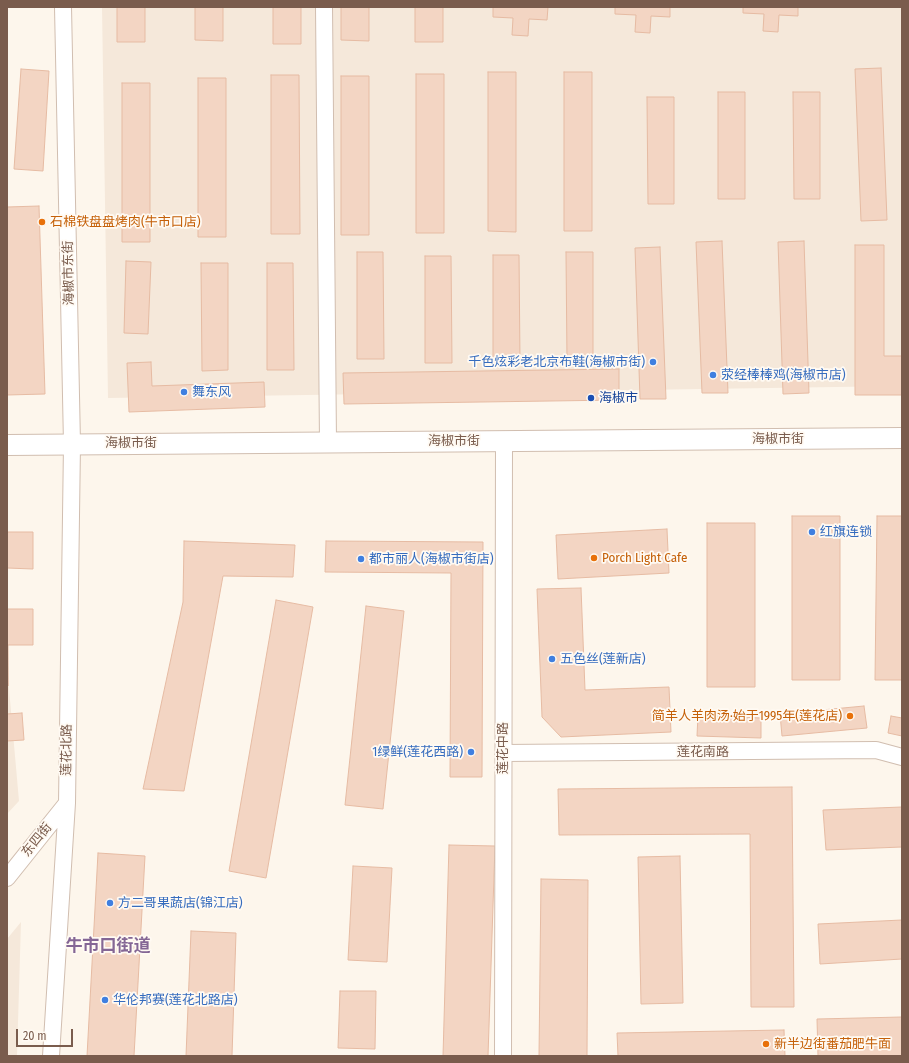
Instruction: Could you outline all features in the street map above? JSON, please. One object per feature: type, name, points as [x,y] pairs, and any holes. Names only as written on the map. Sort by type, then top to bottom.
[{"type":"street","name":"海椒市东街","points":[[63,7],[72,444]]},
{"type":"street","points":[[324,7],[328,442]]},
{"type":"street","name":"海椒市街","points":[[7,445],[902,438]]},
{"type":"street","name":"莲花中路","points":[[503,1056],[504,441]]},
{"type":"street","name":"莲花北路","points":[[51,1056],[67,803],[72,444]]},
{"type":"street","name":"莲花南路","points":[[503,753],[876,750],[902,757]]},
{"type":"street","name":"东四街","points":[[7,878],[67,803]]},
{"type":"shaded area","points":[[102,7],[902,7],[902,386],[108,398]]},
{"type":"shaded area","points":[[7,666],[19,801],[7,814]]},
{"type":"shaded area","points":[[21,922],[17,1056],[7,1056],[7,939]]},
{"type":"building","points":[[117,7],[145,7],[145,42],[117,42]]},
{"type":"building","points":[[195,7],[223,7],[223,41],[195,40]]},
{"type":"building","points":[[273,7],[301,7],[301,44],[273,44]]},
{"type":"building","points":[[341,7],[369,7],[369,41],[341,40]]},
{"type":"building","points":[[415,7],[443,7],[443,42],[415,42]]},
{"type":"building","points":[[493,7],[548,7],[547,20],[529,19],[528,36],[512,35],[513,18],[493,17]]},
{"type":"building","points":[[615,7],[670,7],[670,17],[651,16],[650,33],[635,32],[636,15],[615,14]]},
{"type":"building","points":[[743,7],[798,7],[798,16],[779,15],[778,32],[763,31],[764,14],[743,13]]},
{"type":"building","points":[[881,68],[887,220],[861,221],[855,69]]},
{"type":"building","points":[[21,69],[49,71],[43,171],[14,169]]},
{"type":"building","points":[[488,72],[516,72],[516,232],[488,231]]},
{"type":"building","points":[[564,72],[592,72],[592,231],[564,231]]},
{"type":"building","points":[[416,74],[444,74],[444,233],[416,233]]},
{"type":"building","points":[[271,75],[299,75],[300,234],[271,234]]},
{"type":"building","points":[[341,76],[369,76],[369,235],[341,235]]},
{"type":"building","points":[[198,78],[226,78],[226,237],[198,237]]},
{"type":"building","points":[[122,83],[150,83],[150,242],[122,242]]},
{"type":"building","points":[[718,92],[745,92],[745,199],[718,199]]},
{"type":"building","points":[[793,92],[820,92],[820,199],[794,199]]},
{"type":"building","points":[[647,97],[674,97],[674,204],[648,204]]},
{"type":"building","points":[[39,206],[45,394],[7,395],[7,207]]},
{"type":"building","points":[[722,241],[728,393],[702,393],[696,242]]},
{"type":"building","points":[[804,241],[809,393],[783,394],[778,242]]},
{"type":"building","points":[[855,245],[884,245],[884,356],[902,356],[902,395],[855,395]]},
{"type":"building","points":[[660,247],[666,399],[640,399],[635,248]]},
{"type":"building","points":[[357,252],[383,252],[384,359],[357,359]]},
{"type":"building","points":[[566,252],[593,252],[593,360],[567,360]]},
{"type":"building","points":[[493,255],[519,255],[520,362],[493,363]]},
{"type":"building","points":[[425,256],[451,256],[452,363],[425,363]]},
{"type":"building","points":[[126,261],[151,262],[148,334],[124,333]]},
{"type":"building","points":[[201,263],[228,263],[228,370],[202,371]]},
{"type":"building","points":[[267,263],[293,263],[294,370],[267,370]]},
{"type":"building","points":[[151,362],[152,386],[264,382],[265,407],[129,412],[127,363]]},
{"type":"building","points":[[619,369],[619,400],[344,404],[343,373]]},
{"type":"building","points":[[792,516],[840,516],[840,680],[792,680]]},
{"type":"building","points":[[877,516],[902,516],[902,680],[875,680]]},
{"type":"building","points":[[707,523],[755,523],[755,687],[707,687]]},
{"type":"building","points":[[667,529],[669,573],[558,579],[556,535]]},
{"type":"building","points":[[7,532],[33,532],[33,569],[7,568]]},
{"type":"building","points":[[184,541],[295,545],[293,577],[223,576],[184,791],[143,789],[183,602]]},
{"type":"building","points":[[326,541],[483,542],[482,777],[450,777],[451,573],[325,572]]},
{"type":"building","points":[[581,588],[585,690],[669,687],[671,732],[561,737],[542,717],[537,589]]},
{"type":"building","points":[[276,600],[313,607],[266,878],[229,871]]},
{"type":"building","points":[[366,606],[404,611],[383,809],[345,805]]},
{"type":"building","points":[[7,609],[33,609],[33,645],[8,645],[8,686]]},
{"type":"building","points":[[864,706],[867,728],[782,736],[780,714]]},
{"type":"building","points":[[22,713],[24,740],[7,741],[7,714]]},
{"type":"building","points":[[698,715],[761,718],[761,738],[697,736]]},
{"type":"building","points":[[891,716],[902,718],[902,736],[888,733]]},
{"type":"building","points":[[792,787],[794,1007],[751,1007],[750,834],[559,835],[558,789]]},
{"type":"building","points":[[902,807],[902,847],[826,850],[823,810]]},
{"type":"building","points":[[449,845],[495,846],[488,1056],[443,1056]]},
{"type":"building","points":[[98,853],[145,856],[134,1056],[87,1056]]},
{"type":"building","points":[[680,856],[683,1003],[641,1004],[638,857]]},
{"type":"building","points":[[353,866],[392,868],[387,962],[348,960]]},
{"type":"building","points":[[541,879],[588,880],[587,1056],[539,1056]]},
{"type":"building","points":[[902,920],[902,959],[820,964],[818,924]]},
{"type":"building","points":[[191,931],[236,933],[232,1056],[186,1056]]},
{"type":"building","points":[[340,991],[376,991],[375,1049],[338,1048]]},
{"type":"building","points":[[902,1017],[902,1056],[818,1056],[817,1019]]},
{"type":"building","points":[[784,1030],[785,1056],[618,1056],[617,1033]]},
{"type":"place","name":"石棉铁盘盘烤肉(牛市口店)","points":[[42,222]]},
{"type":"place","name":"千色炫彩老北京布鞋(海椒市街)","points":[[653,362]]},
{"type":"place","name":"荥经棒棒鸡(海椒市店)","points":[[713,375]]},
{"type":"place","name":"舞东风","points":[[184,392]]},
{"type":"place","name":"海椒市","points":[[591,398]]},
{"type":"place","name":"红旗连锁","points":[[812,532]]},
{"type":"place","name":"Porch Light Cafe","points":[[594,558]]},
{"type":"place","name":"都市丽人(海椒市街店)","points":[[361,559]]},
{"type":"place","name":"五色丝(莲新店)","points":[[552,659]]},
{"type":"place","name":"简羊人羊肉汤·始于1995年(莲花店)","points":[[850,716]]},
{"type":"place","name":"1绿鲜(莲花西路)","points":[[471,752]]},
{"type":"place","name":"方二哥果蔬店(锦江店)","points":[[110,903]]},
{"type":"place","name":"华伦邦赛(莲花北路店)","points":[[105,1000]]},
{"type":"place","name":"新半边街番茄肥牛面","points":[[766,1044]]},
{"type":"district","name":"牛市口街道","points":[[108,946]]}]
